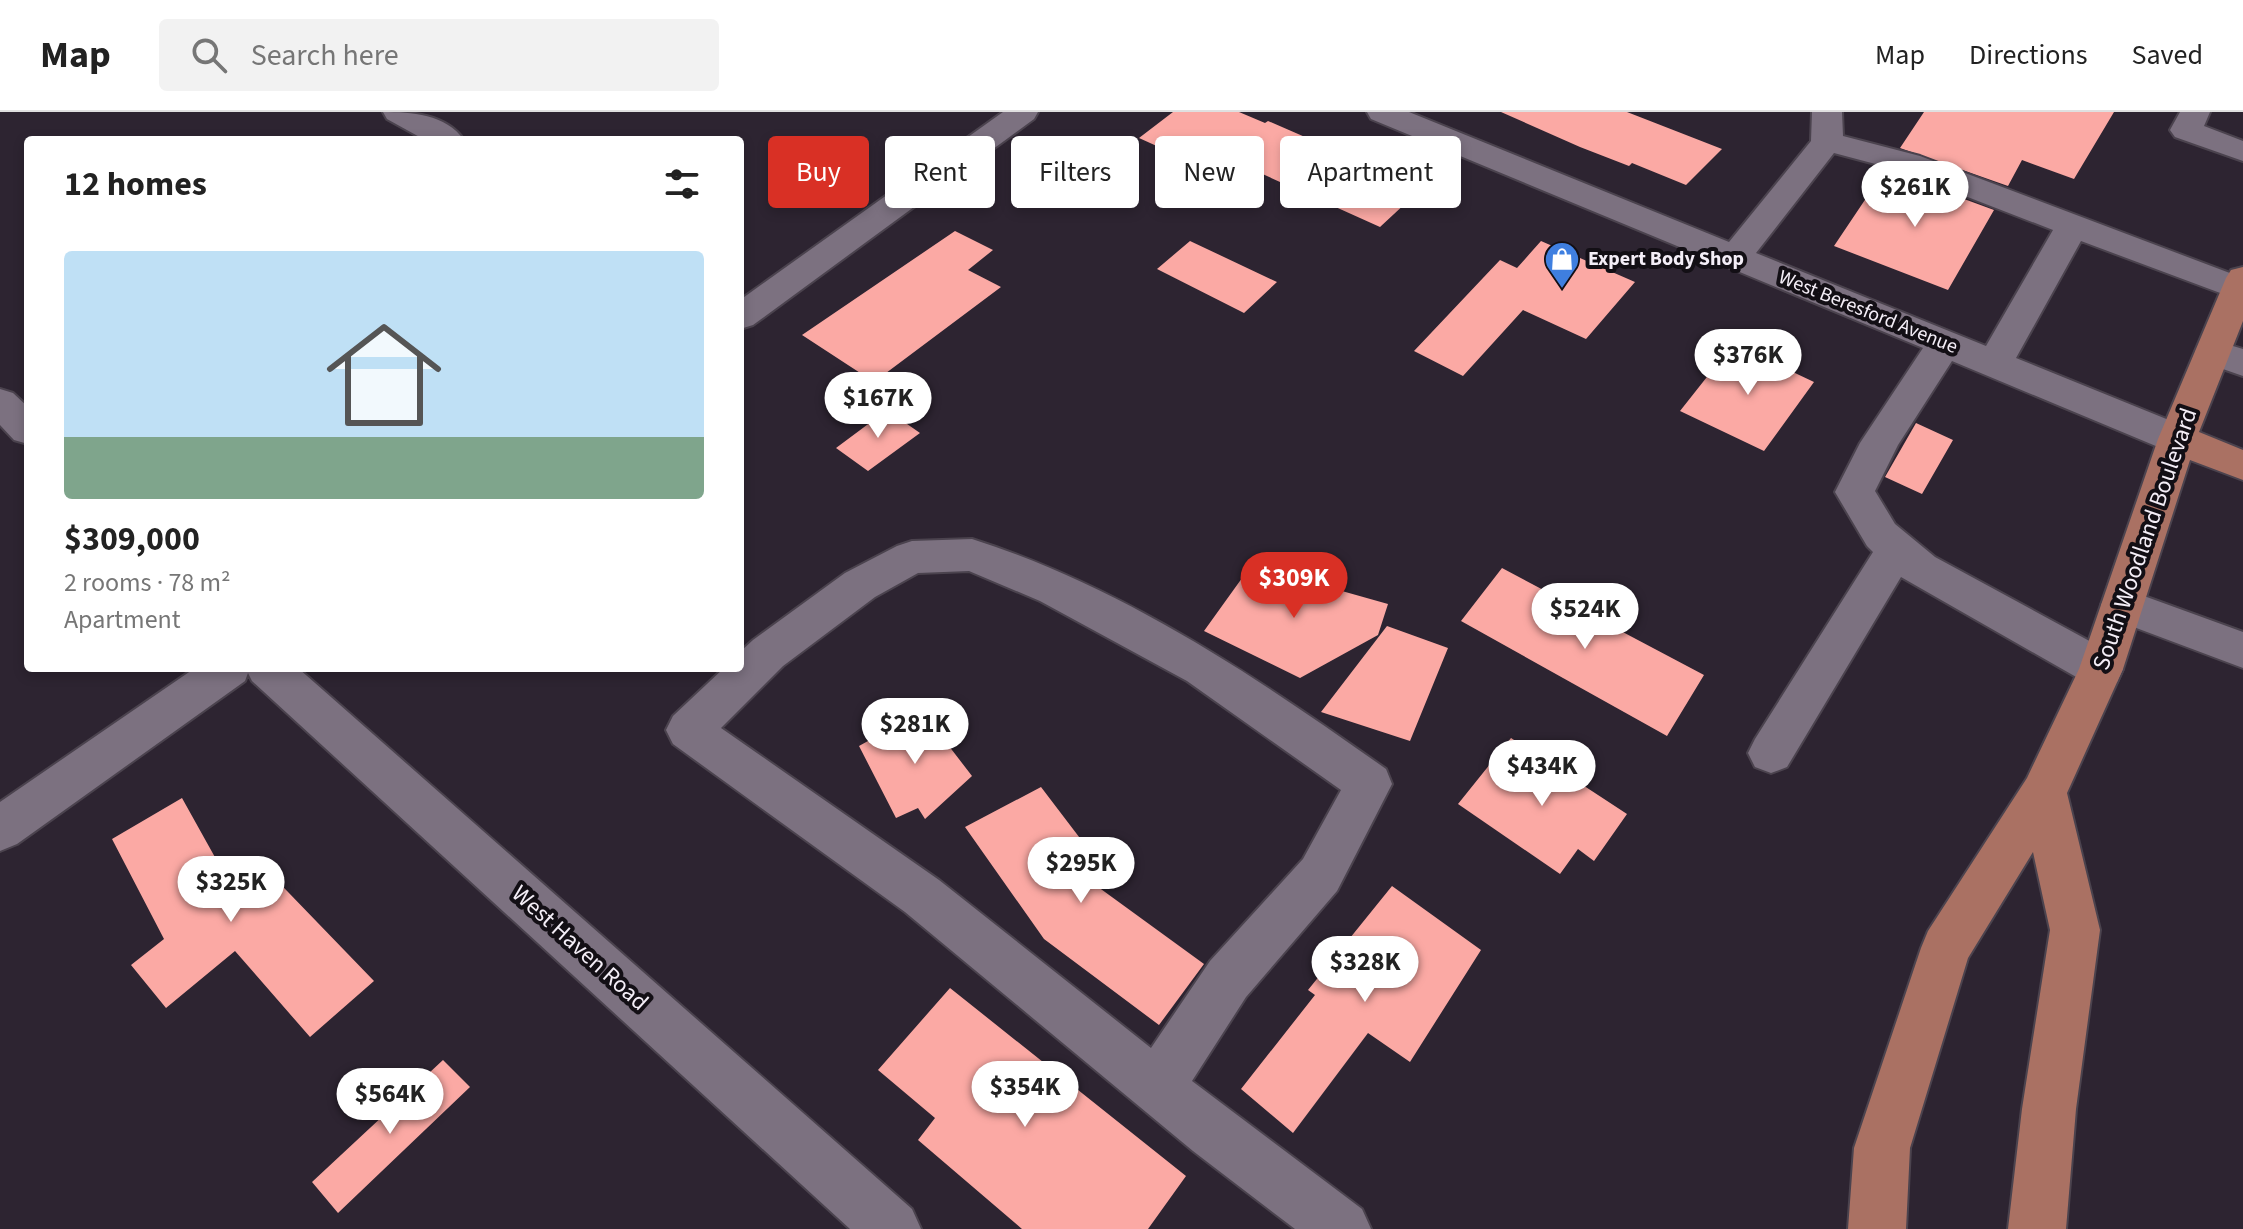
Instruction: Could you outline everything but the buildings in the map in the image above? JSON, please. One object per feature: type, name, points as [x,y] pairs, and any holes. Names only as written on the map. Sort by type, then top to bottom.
[{"type":"main road","name":"South Woodland Boulevard","points":[[1877,1229],[1882,1148],[1946,948],[2044,793],[2101,669],[2177,439],[2228,357],[2241,283]]},
{"type":"main road","points":[[2177,439],[2243,466]]},
{"type":"main road","points":[[2037,1229],[2049,1109],[2075,930],[2044,793]]},
{"type":"street","points":[[398,112],[441,136]]},
{"type":"street","points":[[744,309],[1023,112]]},
{"type":"street","name":"West Beresford Avenue","points":[[1382,112],[2177,439]]},
{"type":"street","points":[[2195,112],[2186,130],[2243,152]]},
{"type":"street","points":[[1735,257],[1827,127],[1909,163],[2073,225],[2241,283]]},
{"type":"street","points":[[1994,364],[2073,225]]},
{"type":"street","points":[[1944,343],[1864,468],[1855,492],[1881,535],[1920,569],[2101,669]]},
{"type":"street","points":[[0,402],[24,426]]},
{"type":"street","points":[[1771,753],[1897,549]]},
{"type":"street","points":[[1157,1087],[1228,979],[1320,875],[1369,784],[1289,725],[1203,668],[1055,589],[972,555],[912,557],[860,585],[768,653],[689,730],[922,896],[1157,1087],[1342,1229]]},
{"type":"street","points":[[2122,605],[2240,642]]},
{"type":"street","points":[[0,829],[223,672]]},
{"type":"street","name":"West Haven Road","points":[[272,672],[892,1229]]},
{"type":"place","name":"Expert Body Shop","points":[[1562,290]]}]
